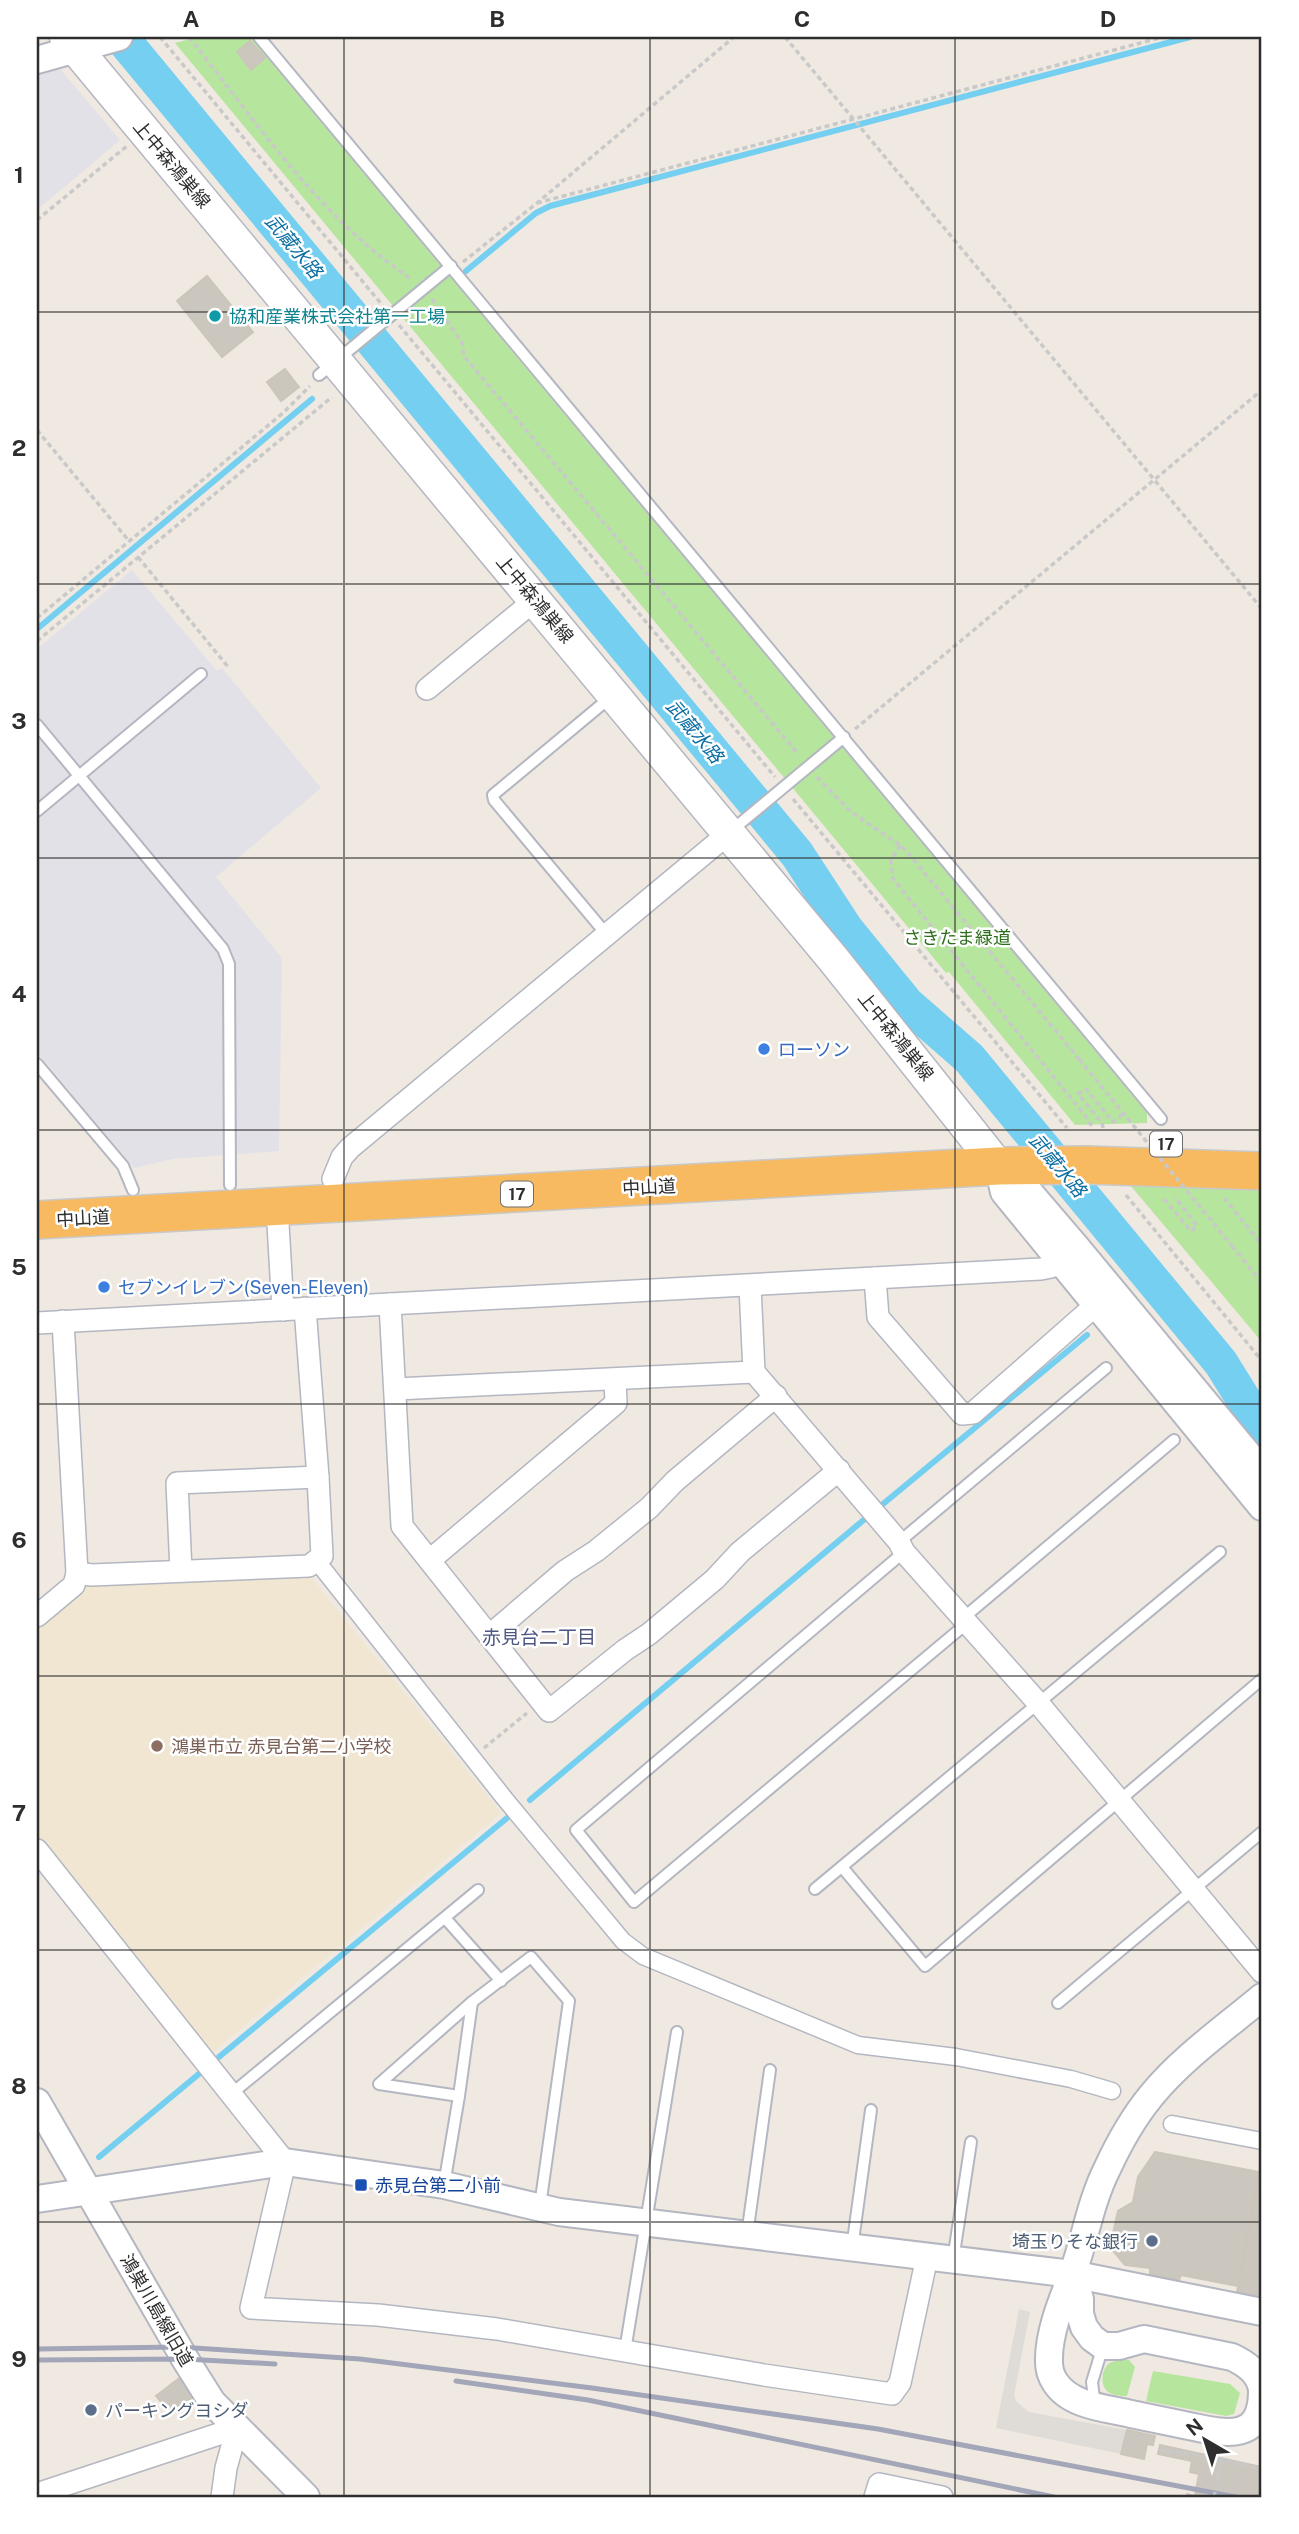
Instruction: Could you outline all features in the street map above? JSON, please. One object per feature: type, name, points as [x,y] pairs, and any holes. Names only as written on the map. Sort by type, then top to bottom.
[{"type":"highway","name":"中山道","points":[[1079,1141],[1262,1171]]},
{"type":"highway","name":"中山道","points":[[37,1220],[276,1207],[1003,1155],[1079,1141],[1207,1143],[1262,1148]]},
{"type":"highway","name":"中山道","points":[[37,1196],[333,1179],[1003,1155]]},
{"type":"main road","name":"上中森鴻巣線","points":[[89,41],[335,362],[614,695],[736,827],[834,960],[1003,1155]]},
{"type":"street","points":[[37,60],[89,41]]},
{"type":"street","points":[[427,689],[535,600]]},
{"type":"street","points":[[333,1179],[342,1157],[350,1149],[736,827]]},
{"type":"street","points":[[1003,1155],[1069,1255],[1097,1304],[1262,1507]]},
{"type":"street","points":[[276,1207],[283,1310]]},
{"type":"street","points":[[37,1323],[1041,1269],[1069,1255]]},
{"type":"street","points":[[1069,1255],[1262,1471]]},
{"type":"street","points":[[875,1278],[878,1317],[962,1414],[973,1413],[1097,1304]]},
{"type":"street","points":[[750,1286],[754,1372],[964,1621],[1038,1703],[1262,1972]]},
{"type":"street","points":[[390,1304],[402,1526],[550,1710],[649,1634],[715,1579],[740,1552],[839,1470]]},
{"type":"street","points":[[77,1573],[92,1575],[309,1566],[322,1556],[305,1308]]},
{"type":"street","points":[[37,1616],[74,1584],[77,1573],[63,1321]]},
{"type":"street","points":[[396,1389],[754,1372]]},
{"type":"street","points":[[430,1560],[616,1403],[615,1380]]},
{"type":"street","points":[[490,1635],[565,1572],[649,1508],[675,1480],[776,1396]]},
{"type":"street","points":[[181,1571],[177,1483],[318,1477]]},
{"type":"street","points":[[316,1560],[505,1799],[623,1941],[643,1956],[858,2045],[956,2057],[1071,2079],[1112,2091]]},
{"type":"street","points":[[37,1850],[285,2162]]},
{"type":"street","points":[[1072,2274],[1084,2327],[1092,2338],[1103,2346],[1119,2346],[1144,2339],[1232,2357],[1246,2364],[1262,2385],[1262,2397],[1255,2419],[1247,2428],[1225,2434],[1095,2406],[1063,2391],[1050,2371],[1049,2359],[1061,2296],[1072,2274],[1091,2209],[1105,2171],[1133,2120],[1151,2095],[1174,2072],[1262,1997]]},
{"type":"street","name":"鴻巣川島線旧道","points":[[37,2102],[212,2402],[306,2497]]},
{"type":"street","points":[[1171,2124],[1262,2141]]},
{"type":"street","points":[[285,2162],[251,2308],[378,2315],[497,2329],[892,2394],[900,2383],[927,2257]]},
{"type":"street","points":[[37,2199],[285,2162],[444,2185],[540,2209],[1072,2274],[1262,2312]]},
{"type":"street","points":[[37,2494],[237,2428]]},
{"type":"street","points":[[222,2497],[226,2468],[237,2428]]},
{"type":"street","points":[[875,2497],[879,2484],[942,2497]]},
{"type":"lane","points":[[259,37],[1161,1119]]},
{"type":"lane","points":[[335,362],[451,266]]},
{"type":"lane","points":[[37,811],[201,674]]},
{"type":"lane","points":[[607,935],[494,800],[493,795],[614,695]]},
{"type":"lane","points":[[37,725],[223,949],[229,964],[230,1185]]},
{"type":"lane","points":[[736,827],[844,737]]},
{"type":"lane","points":[[37,1064],[123,1166],[133,1189]]},
{"type":"lane","points":[[1105,1368],[576,1830],[634,1902],[1174,1440]]},
{"type":"lane","points":[[815,1889],[1220,1552]]},
{"type":"lane","points":[[842,1867],[925,1966],[1262,1679]]},
{"type":"lane","points":[[1058,2003],[1262,1832]]},
{"type":"lane","points":[[230,2095],[478,1890]]},
{"type":"lane","points":[[445,1918],[501,1981]]},
{"type":"lane","points":[[459,2096],[379,2084],[472,2002],[531,1957],[569,2001],[540,2209]]},
{"type":"lane","points":[[444,2185],[472,2002]]},
{"type":"lane","points":[[625,2351],[677,2032]]},
{"type":"lane","points":[[747,2235],[770,2070]]},
{"type":"lane","points":[[852,2248],[871,2110]]},
{"type":"lane","points":[[953,2260],[971,2142]]},
{"type":"lane","points":[[1095,2406],[1091,2382],[1103,2346]]},
{"type":"path","points":[[160,37],[388,319],[779,782]]},
{"type":"path","points":[[189,37],[313,194],[380,259],[425,289],[461,343],[464,356],[803,761]]},
{"type":"path","points":[[451,266],[464,261],[537,203],[734,37]]},
{"type":"path","points":[[785,37],[1262,609]]},
{"type":"path","points":[[537,203],[1163,37]]},
{"type":"path","points":[[37,220],[126,146]]},
{"type":"path","points":[[37,618],[283,413],[335,362]]},
{"type":"path","points":[[844,737],[1262,390]]},
{"type":"path","points":[[37,641],[332,396]]},
{"type":"path","points":[[37,430],[129,541]]},
{"type":"path","points":[[138,556],[229,668]]},
{"type":"path","points":[[813,772],[851,812],[900,845],[1262,1283]]},
{"type":"path","points":[[789,794],[1079,1141]]},
{"type":"path","points":[[900,845],[891,860],[893,879],[1087,1118],[1079,1141]]},
{"type":"path","points":[[1103,1128],[1102,1123],[1078,1094],[1086,1089],[1112,1122],[1123,1114]]},
{"type":"path","points":[[1121,1189],[1262,1361]]},
{"type":"path","points":[[1219,1192],[1262,1245]]},
{"type":"path","points":[[1164,1199],[1191,1231],[1197,1226],[1175,1196]]},
{"type":"path","points":[[1254,1235],[1262,1237]]},
{"type":"path","points":[[473,1757],[542,1701]]},
{"type":"path","points":[[1158,2450],[1202,2455],[1262,2469]]},
{"type":"path","points":[[1214,2497],[1222,2459]]},
{"type":"shaded area","points":[[54,69],[61,70],[120,140],[37,210],[37,74]]},
{"type":"shaded area","points":[[132,570],[217,671],[222,668],[321,788],[216,877],[282,958],[279,1151],[173,1159],[134,1168],[37,1052],[37,649]]},
{"type":"shaded area","points":[[308,1574],[501,1813],[209,2055],[37,1838],[37,1628],[86,1586]]},
{"type":"shaded area","points":[[1019,2309],[1030,2312],[1014,2395],[1016,2401],[1029,2412],[1127,2430],[1121,2454],[996,2428]]},
{"type":"green space","name":"さきたま緑道","points":[[198,37],[250,37],[1147,1113],[1147,1123],[1075,1125],[175,43]]},
{"type":"green space","points":[[1222,1185],[1262,1189],[1262,1342],[1131,1186]]},
{"type":"green space","points":[[1122,2359],[1129,2360],[1135,2367],[1127,2396],[1110,2393],[1103,2383],[1103,2373],[1107,2366]]},
{"type":"green space","points":[[1153,2371],[1230,2384],[1240,2393],[1234,2414],[1226,2416],[1146,2401]]},
{"type":"building","points":[[250,41],[265,58],[251,70],[237,52]]},
{"type":"building","name":"協和産業株式会社第一工場","points":[[207,276],[253,332],[222,357],[177,301]]},
{"type":"building","points":[[285,369],[299,387],[281,401],[267,382]]},
{"type":"building","points":[[1155,2152],[1259,2172],[1238,2286],[1181,2275],[1179,2280],[1150,2274],[1150,2268],[1125,2265],[1110,2247],[1118,2211],[1133,2202],[1138,2177]]},
{"type":"building","points":[[1262,2166],[1262,2297],[1237,2292]]},
{"type":"building","points":[[181,2377],[196,2396],[180,2409],[175,2404],[168,2410],[156,2396]]},
{"type":"building","points":[[1127,2430],[1155,2436],[1153,2445],[1147,2444],[1144,2459],[1121,2454]]},
{"type":"building","points":[[1160,2445],[1262,2467],[1262,2497],[1187,2497],[1187,2494],[1195,2496],[1199,2474],[1190,2472],[1192,2461],[1158,2454]]},
{"type":"waterway","name":"武蔵水路","points":[[121,37],[797,854],[846,929],[907,1004],[969,1058],[1221,1363],[1262,1429]]},
{"type":"waterway","points":[[466,271],[536,213],[550,206],[1190,37]]},
{"type":"waterway","points":[[37,629],[312,399]]},
{"type":"waterway","points":[[883,1504],[1087,1335]]},
{"type":"waterway","points":[[530,1800],[866,1518]]},
{"type":"waterway","points":[[219,2057],[507,1818]]},
{"type":"waterway","points":[[99,2157],[200,2073]]},
{"type":"railway","points":[[37,2349],[179,2347],[360,2359],[592,2388],[878,2429],[1236,2497]]},
{"type":"railway","points":[[37,2360],[185,2359],[275,2364]]},
{"type":"railway","points":[[456,2381],[588,2400],[1054,2497]]},
{"type":"place","name":"協和産業株式会社第一工場","points":[[215,316]]},
{"type":"place","name":"ローソン","points":[[764,1049]]},
{"type":"place","name":"セブンイレブン(Seven-Eleven)","points":[[104,1287]]},
{"type":"place","name":"鴻巣市立 赤見台第二小学校","points":[[157,1746]]},
{"type":"place","name":"赤見台第二小前","points":[[361,2185]]},
{"type":"place","name":"埼玉りそな銀行","points":[[1152,2241]]},
{"type":"place","name":"パーキングヨシダ","points":[[91,2410]]},
{"type":"district","name":"赤見台二丁目","points":[[539,1637]]}]
